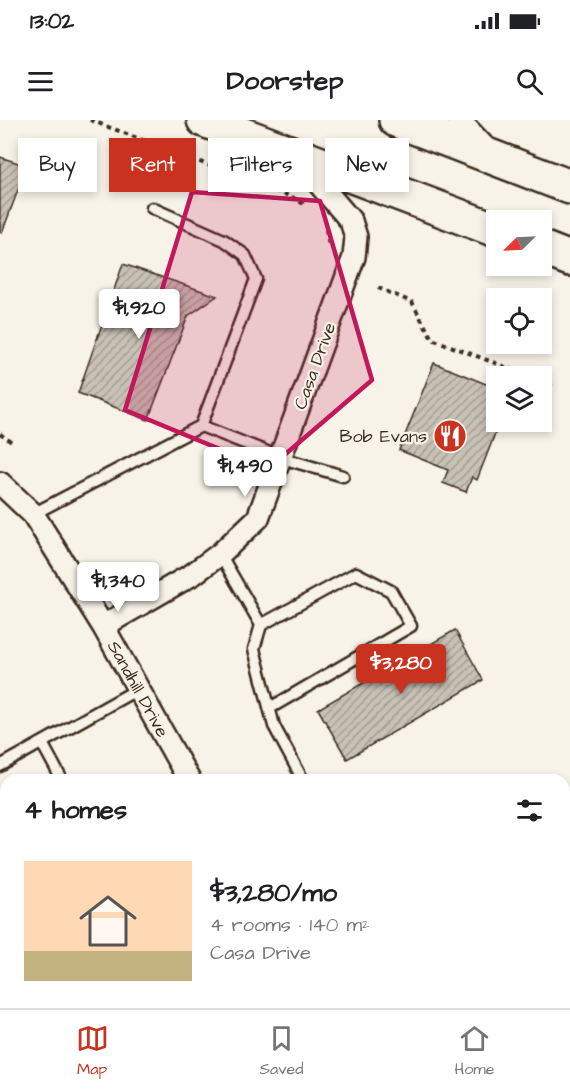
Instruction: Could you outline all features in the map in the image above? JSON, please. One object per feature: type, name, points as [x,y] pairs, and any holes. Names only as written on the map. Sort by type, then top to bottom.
[{"type":"main road","points":[[204,120],[253,138]]},
{"type":"main road","points":[[396,120],[570,187]]},
{"type":"main road","points":[[313,160],[486,226]]},
{"type":"main road","points":[[552,252],[570,258]]},
{"type":"street","points":[[459,120],[495,158]]},
{"type":"street","name":"Casa Drive","points":[[103,626],[193,574],[220,554],[258,518],[282,458],[354,257],[356,237],[351,221],[313,177]]},
{"type":"street","name":"Sandhill Drive","points":[[2,489],[33,514],[103,626],[186,774]]},
{"type":"lane","points":[[33,514],[201,426],[256,279],[245,255],[224,240],[152,208]]},
{"type":"lane","points":[[201,426],[282,458],[343,476]]},
{"type":"lane","points":[[220,554],[261,625]]},
{"type":"lane","points":[[270,708],[411,626],[391,591],[356,573],[261,625],[254,649],[274,726],[300,774]]},
{"type":"lane","points":[[0,766],[138,689]]},
{"type":"lane","points":[[42,743],[59,774]]},
{"type":"path","points":[[90,120],[292,197],[309,207]]},
{"type":"path","points":[[325,227],[330,244],[327,256]]},
{"type":"path","points":[[378,288],[412,302],[432,339],[503,366]]},
{"type":"path","points":[[0,434],[13,443]]},
{"type":"highlighted area","points":[[192,192],[320,201],[372,380],[268,469],[125,410]]},
{"type":"building","points":[[0,157],[18,163],[18,190],[2,233],[0,232]]},
{"type":"building","points":[[123,264],[217,296],[188,316],[148,420],[78,393]]},
{"type":"building","name":"Bob Evans","points":[[434,363],[486,384],[486,432],[496,432],[477,480],[472,477],[466,492],[443,483],[448,470],[399,450]]},
{"type":"building","points":[[455,630],[483,680],[347,759],[318,709]]},
{"type":"place","name":"Bob Evans","points":[[450,436]]}]
